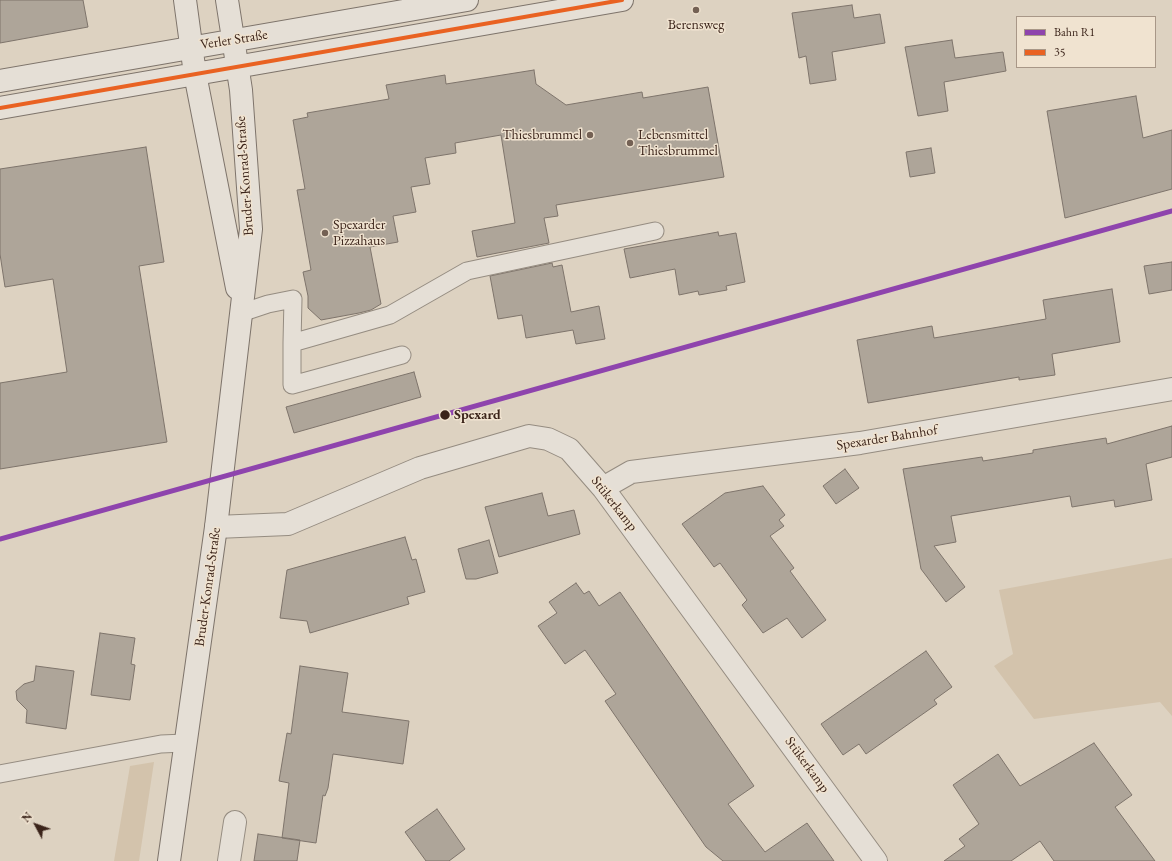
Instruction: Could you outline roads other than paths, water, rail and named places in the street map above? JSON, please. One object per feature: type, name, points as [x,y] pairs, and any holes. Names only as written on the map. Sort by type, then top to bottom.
[{"type":"street","name":"Bruder-Konrad-Straße","points":[[185,0],[191,47],[226,222],[241,312]]},
{"type":"street","name":"Bruder-Konrad-Straße","points":[[169,861],[216,526],[251,229],[238,67],[227,0]]},
{"type":"street","name":"Verler Straße","points":[[0,81],[467,0]]},
{"type":"street","name":"Verler Straße","points":[[0,108],[622,0]]},
{"type":"street","name":"Spexarder Bahnhof","points":[[604,488],[631,472],[860,443],[1172,389]]},
{"type":"street","name":"Stükerkamp","points":[[216,526],[288,524],[420,468],[529,436],[548,438],[569,449],[604,488],[876,861]]},
{"type":"street","points":[[230,861],[235,822]]},
{"type":"lane","points":[[292,343],[390,315],[467,271],[655,232]]},
{"type":"lane","points":[[241,312],[268,304],[293,299],[292,385],[402,355]]},
{"type":"lane","points":[[0,774],[161,744],[185,743]]},
{"type":"rail line","name":"R1","points":[[0,539],[1172,211]]},
{"type":"place","name":"Berensweg","points":[[696,10]]},
{"type":"place","name":"Thiesbrummel","points":[[590,135]]},
{"type":"place","name":"Lebensmittel Thiesbrummel","points":[[630,143]]},
{"type":"place","name":"Spexarder Pizzahaus","points":[[325,233]]},
{"type":"place","name":"Spexard","points":[[445,415]]}]
